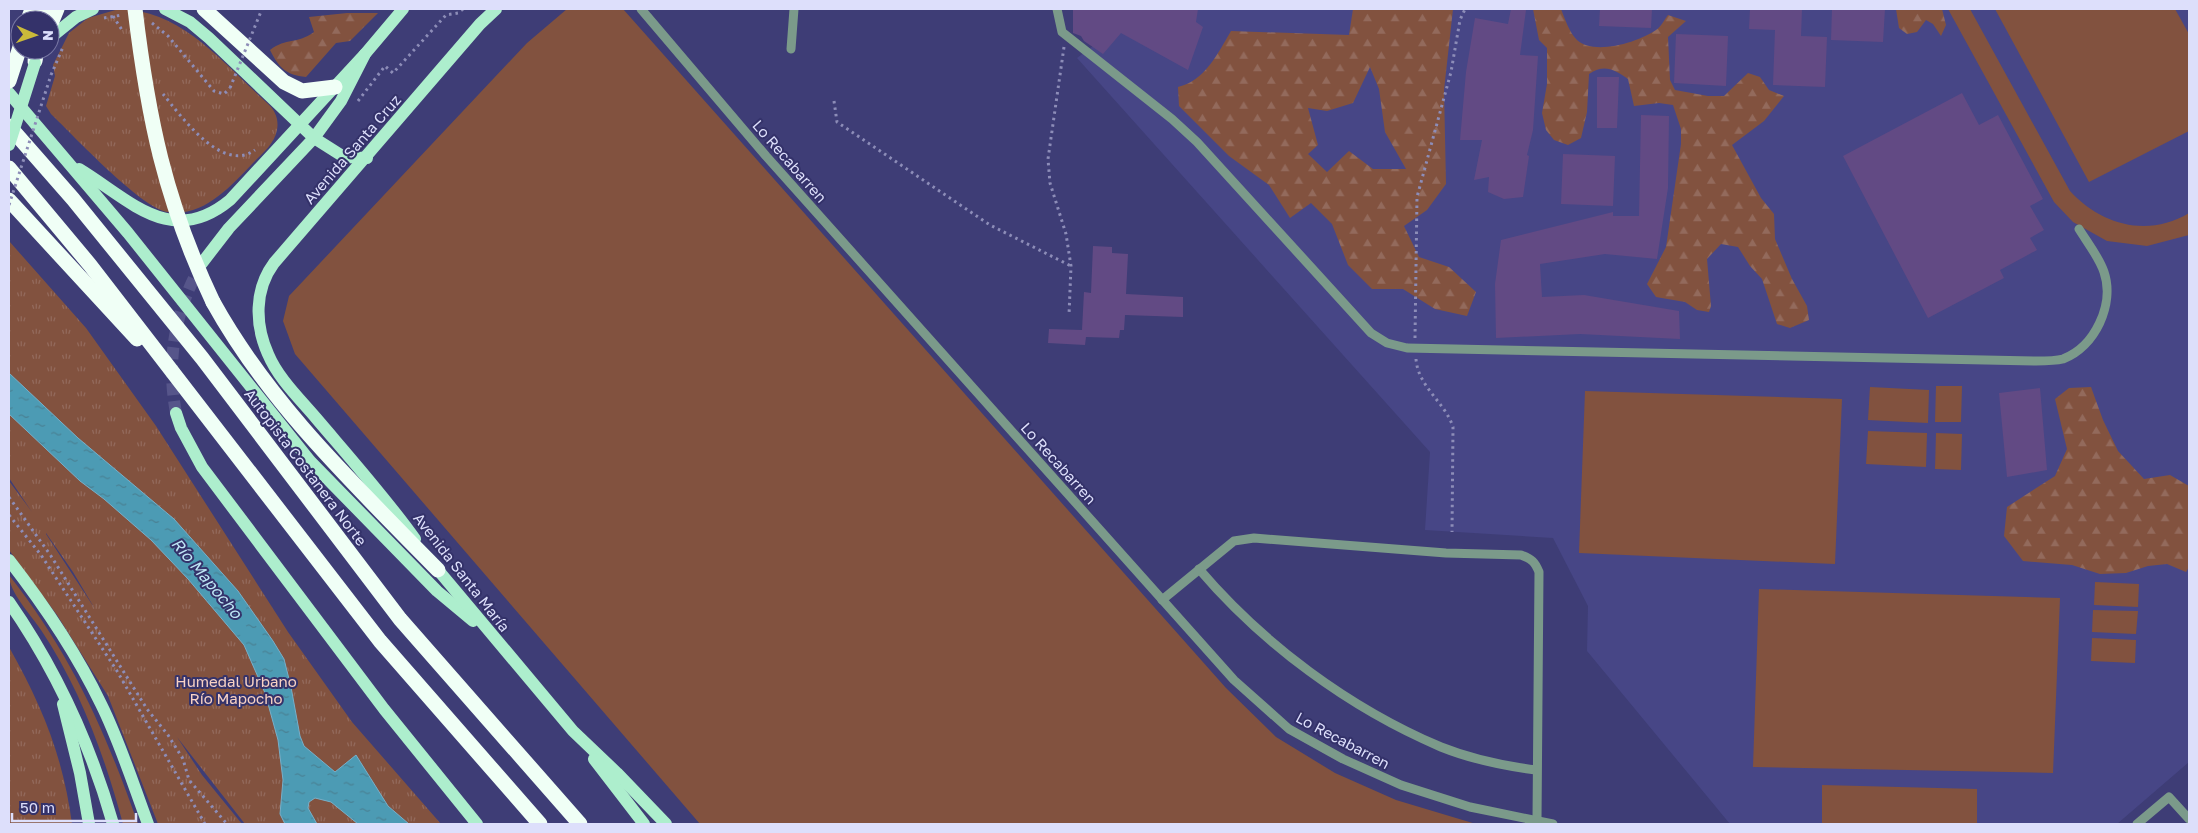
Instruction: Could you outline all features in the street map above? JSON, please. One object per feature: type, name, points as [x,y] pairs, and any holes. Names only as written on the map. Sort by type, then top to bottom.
[{"type":"highway","points":[[135,9],[147,100],[158,152],[179,223],[213,302],[244,353],[295,420],[337,467],[438,570]]},
{"type":"highway","points":[[204,9],[284,82],[302,90],[335,87]]},
{"type":"highway","points":[[9,81],[16,60]]},
{"type":"highway","name":"Autopista Costanera Norte","points":[[9,126],[72,199],[190,343],[365,575],[407,627],[580,824]]},
{"type":"highway","points":[[9,168],[90,265],[380,641],[540,824]]},
{"type":"highway","points":[[9,200],[97,298],[180,382]]},
{"type":"highway","points":[[499,779],[525,824]]},
{"type":"main road","points":[[60,30],[76,17],[93,9]]},
{"type":"main road","points":[[165,9],[190,22],[209,38],[314,138],[344,157],[367,158]]},
{"type":"main road","points":[[71,164],[130,204],[152,216],[187,219],[208,214],[223,205],[300,126],[403,9]]},
{"type":"main road","name":"Avenida Santa Cruz","points":[[259,322],[259,300],[268,272],[480,24],[496,9]]},
{"type":"main road","points":[[202,263],[229,228],[314,138],[341,101],[365,54]]},
{"type":"main road","points":[[9,145],[36,60]]},
{"type":"main road","points":[[9,93],[71,164],[310,461],[437,591],[493,637]]},
{"type":"main road","name":"Avenida Santa María","points":[[259,322],[264,346],[274,366],[392,508],[438,570],[573,732],[617,773],[666,824]]},
{"type":"main road","points":[[176,413],[180,428],[208,475],[384,709],[477,824]]},
{"type":"main road","points":[[9,560],[56,624],[84,670],[118,741],[148,824]]},
{"type":"main road","points":[[9,602],[57,678],[86,742],[113,824]]},
{"type":"main road","points":[[57,678],[80,773],[89,824]]},
{"type":"main road","points":[[573,732],[644,824]]},
{"type":"lane","name":"Lo Recabarren","points":[[641,9],[766,156],[1234,680],[1289,729],[1343,759],[1402,785],[1470,807],[1554,824]]},
{"type":"lane","points":[[791,49],[794,9]]},
{"type":"lane","points":[[1057,9],[1062,32],[1197,142],[1371,333],[1387,343],[1415,348],[2036,361],[2063,359],[2078,349],[2091,336],[2102,320],[2109,296],[2104,272],[2079,228]]},
{"type":"lane","points":[[1162,600],[1234,541],[1254,538],[1446,553],[1521,555],[1529,558],[1535,562],[1539,572],[1537,821]]},
{"type":"lane","points":[[1199,568],[1224,598],[1266,638],[1338,690],[1390,723],[1442,747],[1490,762],[1536,770]]},
{"type":"lane","points":[[2137,824],[2169,797],[2189,819]]},
{"type":"path","points":[[230,88],[262,9]]},
{"type":"path","points":[[357,102],[385,66],[394,73],[446,15],[458,13],[463,9]]},
{"type":"path","points":[[1452,532],[1453,427],[1449,416],[1417,372],[1415,348],[1415,227],[1417,197],[1451,72],[1460,20],[1465,9]]},
{"type":"path","points":[[113,16],[126,38]]},
{"type":"path","points":[[1062,58],[1048,159],[1050,183],[1066,234],[1071,266],[1069,315]]},
{"type":"path","points":[[9,206],[51,75]]},
{"type":"path","points":[[161,91],[191,129],[224,153],[242,156],[259,147]]},
{"type":"path","points":[[834,101],[837,122],[990,225],[1071,266]]},
{"type":"path","points":[[9,497],[51,556],[147,708],[168,735],[183,759],[189,780],[227,824]]},
{"type":"path","points":[[9,515],[41,554],[117,671],[205,824]]},
{"type":"shaded area","points":[[1073,9],[2189,9],[2189,762],[2117,824],[1730,824],[1587,651],[1588,606],[1553,538],[1425,530],[1430,452],[1077,58],[1113,31],[1073,31]]},
{"type":"green space","points":[[119,9],[142,12],[163,18],[200,41],[270,106],[276,115],[276,135],[268,148],[225,191],[215,199],[192,210],[180,213],[167,212],[141,198],[124,185],[51,114],[46,106],[55,76],[53,65],[56,60],[60,60],[60,51],[69,33],[88,18]]},
{"type":"green space","points":[[567,9],[623,9],[1226,688],[1276,737],[1335,773],[1396,800],[1476,824],[700,824],[295,354],[283,321],[289,296],[527,43]]},
{"type":"green space","points":[[1353,9],[1453,9],[1444,90],[1446,184],[1427,210],[1404,226],[1419,257],[1449,267],[1476,292],[1467,316],[1435,309],[1403,289],[1372,289],[1348,265],[1332,224],[1311,203],[1290,218],[1269,185],[1229,156],[1179,106],[1178,87],[1196,79],[1210,65],[1231,31],[1349,35]],"holes":[[[1370,67],[1379,89],[1385,132],[1406,169],[1373,169],[1349,151],[1327,172],[1308,154],[1318,145],[1308,108],[1327,111],[1353,103]]]},
{"type":"green space","points":[[1533,9],[1561,9],[1574,37],[1585,45],[1594,47],[1616,46],[1639,39],[1658,29],[1668,15],[1686,21],[1668,37],[1670,80],[1675,90],[1708,96],[1724,96],[1748,73],[1760,77],[1769,90],[1784,96],[1764,121],[1732,145],[1761,198],[1774,214],[1775,239],[1792,279],[1807,306],[1809,320],[1790,328],[1777,324],[1762,279],[1750,266],[1738,247],[1721,244],[1707,259],[1711,306],[1709,312],[1697,310],[1685,302],[1656,297],[1647,284],[1666,247],[1681,144],[1681,129],[1673,105],[1659,103],[1634,106],[1628,79],[1613,70],[1599,69],[1589,74],[1587,112],[1581,138],[1568,145],[1554,140],[1546,130],[1542,113],[1547,84],[1547,48],[1539,40]]},
{"type":"green space","points":[[1896,9],[1942,9],[1946,25],[1941,36],[1933,24],[1926,20],[1917,32],[1907,34],[1899,28]]},
{"type":"green space","points":[[1948,9],[1970,9],[2070,191],[2082,203],[2110,219],[2142,226],[2173,221],[2189,213],[2189,235],[2147,246],[2107,241],[2073,222],[2054,202]]},
{"type":"green space","points":[[1995,9],[2175,9],[2189,34],[2189,131],[2089,182]]},
{"type":"green space","points":[[347,13],[378,13],[350,41],[336,43],[306,77],[284,70],[277,62],[270,50],[314,32],[309,17]]},
{"type":"green space","name":"Humedal Urbano Río Mapocho","points":[[9,241],[86,328],[156,426],[288,632],[352,722],[441,824],[245,824],[177,737],[202,775],[242,824],[158,824],[108,696],[57,615],[9,550],[9,481],[32,512],[9,478]],"holes":[[[46,533],[73,572],[95,609]]]},
{"type":"green space","points":[[1936,386],[1962,386],[1961,422],[1935,422]]},
{"type":"green space","points":[[1870,387],[1929,390],[1928,423],[1868,420]]},
{"type":"green space","points":[[2091,387],[2103,420],[2118,451],[2144,479],[2170,475],[2189,486],[2189,567],[2186,572],[2167,564],[2148,566],[2126,573],[2100,574],[2072,565],[2023,561],[2004,536],[2007,507],[2055,476],[2067,449],[2055,399],[2069,388]]},
{"type":"green space","points":[[1585,391],[1842,399],[1835,564],[1579,553]]},
{"type":"green space","points":[[1868,431],[1927,433],[1926,467],[1866,464]]},
{"type":"green space","points":[[1936,433],[1962,434],[1961,470],[1935,469]]},
{"type":"green space","points":[[9,575],[51,634],[84,694],[113,757],[138,824],[123,824],[99,748],[79,699],[55,652],[16,596]]},
{"type":"green space","points":[[2095,582],[2139,584],[2138,607],[2094,605]]},
{"type":"green space","points":[[1759,589],[2060,598],[2053,773],[1753,767]]},
{"type":"green space","points":[[2093,610],[2138,611],[2136,634],[2092,632]]},
{"type":"green space","points":[[2092,638],[2136,640],[2135,663],[2091,661]]},
{"type":"green space","points":[[9,647],[32,690],[50,732],[63,776],[72,824],[9,824]]},
{"type":"green space","points":[[1822,785],[1977,789],[1977,824],[1822,824]]},
{"type":"water","name":"Río Mapocho","points":[[9,373],[78,438],[174,519],[238,591],[284,659],[300,736],[304,746],[335,772],[356,755],[388,806],[409,824],[358,824],[331,802],[315,798],[309,802],[308,808],[317,824],[285,824],[280,814],[283,780],[278,740],[265,693],[244,645],[188,579],[151,540],[80,481],[9,414]]},
{"type":"building","points":[[1073,9],[1198,9],[1196,22],[1203,27],[1188,70],[1121,33],[1103,54],[1084,41],[1081,36],[1073,33]]},
{"type":"building","points":[[1511,9],[1526,10],[1520,55],[1538,56],[1533,130],[1527,155],[1529,156],[1523,197],[1504,199],[1488,192],[1489,177],[1474,180],[1482,140],[1460,140],[1466,72],[1475,18],[1508,24]]},
{"type":"building","points":[[1600,9],[1652,9],[1651,28],[1599,26]]},
{"type":"building","points":[[1750,9],[1802,9],[1801,36],[1827,37],[1825,87],[1773,85],[1775,30],[1749,29]]},
{"type":"building","points":[[1832,9],[1885,9],[1883,42],[1831,40]]},
{"type":"building","points":[[1676,34],[1728,36],[1726,86],[1674,83]]},
{"type":"building","points":[[1597,77],[1619,77],[1617,128],[1597,128]]},
{"type":"building","points":[[1962,93],[1979,125],[1998,115],[2043,199],[2030,206],[2044,230],[2030,238],[2037,250],[2000,270],[2004,278],[1928,318],[1843,156]]},
{"type":"building","points":[[1641,115],[1669,116],[1668,188],[1657,259],[1605,254],[1540,264],[1542,297],[1584,295],[1679,311],[1680,339],[1580,334],[1496,338],[1495,284],[1501,240],[1613,212],[1613,216],[1639,216]]},
{"type":"building","points":[[1563,154],[1615,156],[1613,206],[1561,204]]},
{"type":"building","points":[[1093,246],[1112,247],[1112,253],[1128,254],[1126,294],[1183,297],[1183,317],[1125,315],[1124,330],[1120,330],[1119,338],[1086,337],[1085,345],[1048,343],[1049,329],[1082,330],[1084,292],[1091,293]]},
{"type":"building","points":[[2040,388],[2047,470],[2007,477],[1999,393]]},
{"type":"tunnel","points":[[176,413],[172,373],[175,335],[185,299],[202,263]]}]
